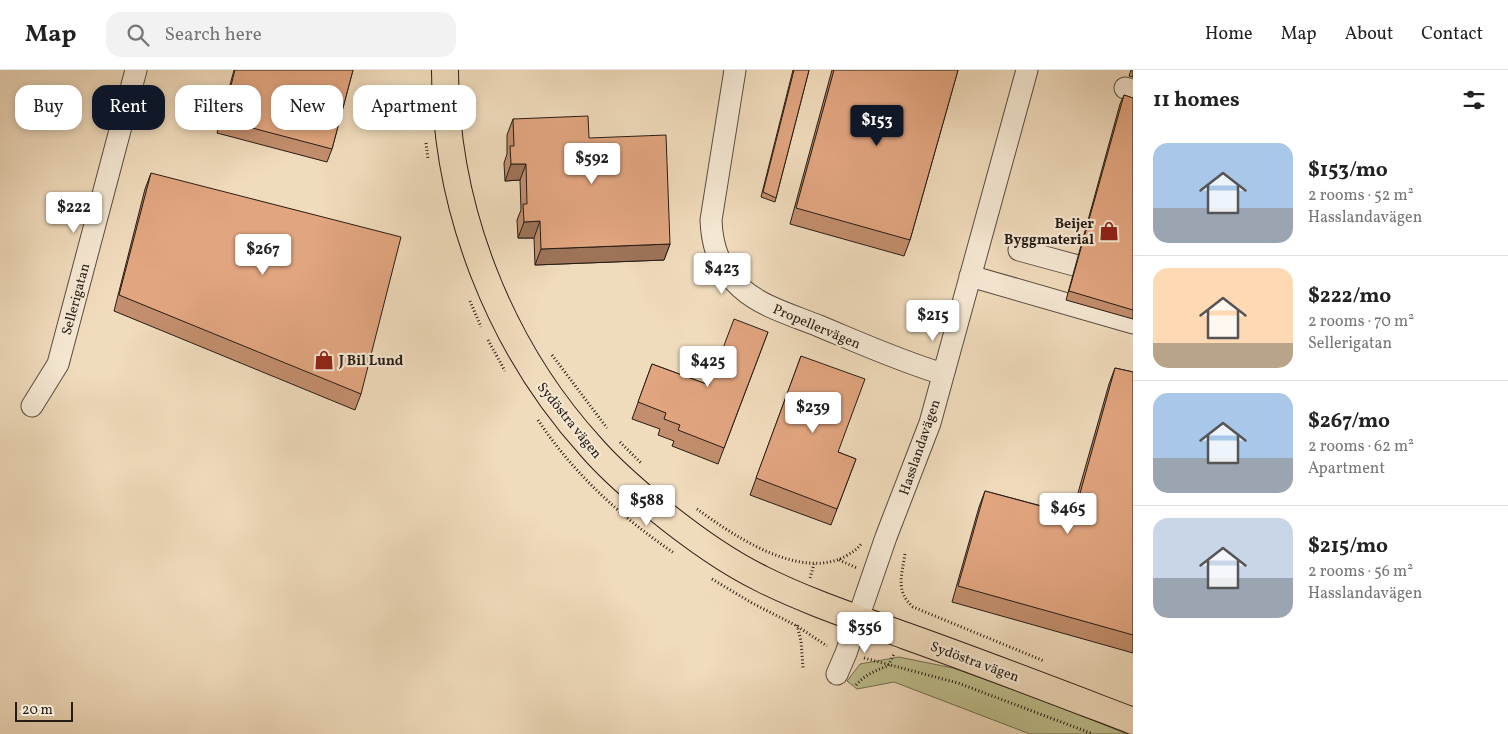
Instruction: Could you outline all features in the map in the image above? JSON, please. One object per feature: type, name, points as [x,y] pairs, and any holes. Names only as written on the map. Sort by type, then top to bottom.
[{"type":"main road","name":"Sydöstra vägen","points":[[445,70],[448,117],[457,177],[472,238],[502,316],[532,370],[550,396],[590,446],[618,476],[683,530],[722,556],[762,579],[858,620],[912,638],[1133,721]]},
{"type":"street","name":"Sellerigatan","points":[[32,406],[58,364],[136,70]]},
{"type":"street","name":"Propellervägen","points":[[734,70],[711,220],[712,236],[718,260],[737,284],[761,302],[907,364],[943,374]]},
{"type":"street","name":"Hasslandavägen","points":[[837,674],[858,620],[879,556],[930,423],[1027,70]]},
{"type":"street","points":[[1019,250],[1133,281]]},
{"type":"street","points":[[970,276],[1133,323]]},
{"type":"path","points":[[426,142],[430,168]]},
{"type":"path","points":[[468,298],[483,330]]},
{"type":"path","points":[[487,338],[508,376]]},
{"type":"path","points":[[548,349],[612,435]]},
{"type":"path","points":[[537,419],[556,448],[584,478],[625,516],[678,555]]},
{"type":"path","points":[[618,441],[644,465]]},
{"type":"path","points":[[690,504],[755,546],[782,557],[814,564],[839,560],[857,550],[862,543]]},
{"type":"path","points":[[905,554],[900,585],[906,601],[913,607],[1046,662]]},
{"type":"path","points":[[707,576],[752,603],[797,626],[831,649],[958,683],[1093,734]]},
{"type":"green space","points":[[899,657],[953,668],[1040,699],[1127,734],[1030,734],[894,682],[857,689],[847,681],[860,664]]},
{"type":"building","points":[[235,70],[353,70],[343,108],[343,85],[271,85],[271,130],[337,130],[332,149],[260,130],[261,85],[231,85]]},
{"type":"building","points":[[794,70],[809,70],[776,198],[763,192]]},
{"type":"building","points":[[834,70],[958,70],[910,240],[796,208]]},
{"type":"building","name":"Beijer Byggmaterial","points":[[1124,95],[1133,98],[1133,310],[1069,291]]},
{"type":"building","points":[[588,116],[589,138],[666,135],[670,244],[541,249],[540,221],[524,222],[523,204],[527,204],[526,164],[511,164],[510,146],[514,146],[513,119]]},
{"type":"building","points":[[151,173],[401,237],[361,394],[119,295]]},
{"type":"building","points":[[734,319],[768,332],[724,448],[678,430],[680,425],[664,419],[666,413],[638,402],[652,364],[709,385]]},
{"type":"building","points":[[801,356],[865,379],[838,452],[856,459],[837,509],[756,478]]},
{"type":"building","points":[[1115,368],[1133,372],[1133,635],[958,586],[985,491],[1074,515]]},
{"type":"place","name":"Beijer Byggmaterial","points":[[1109,231]]},
{"type":"place","name":"J Bil Lund","points":[[324,360]]}]
